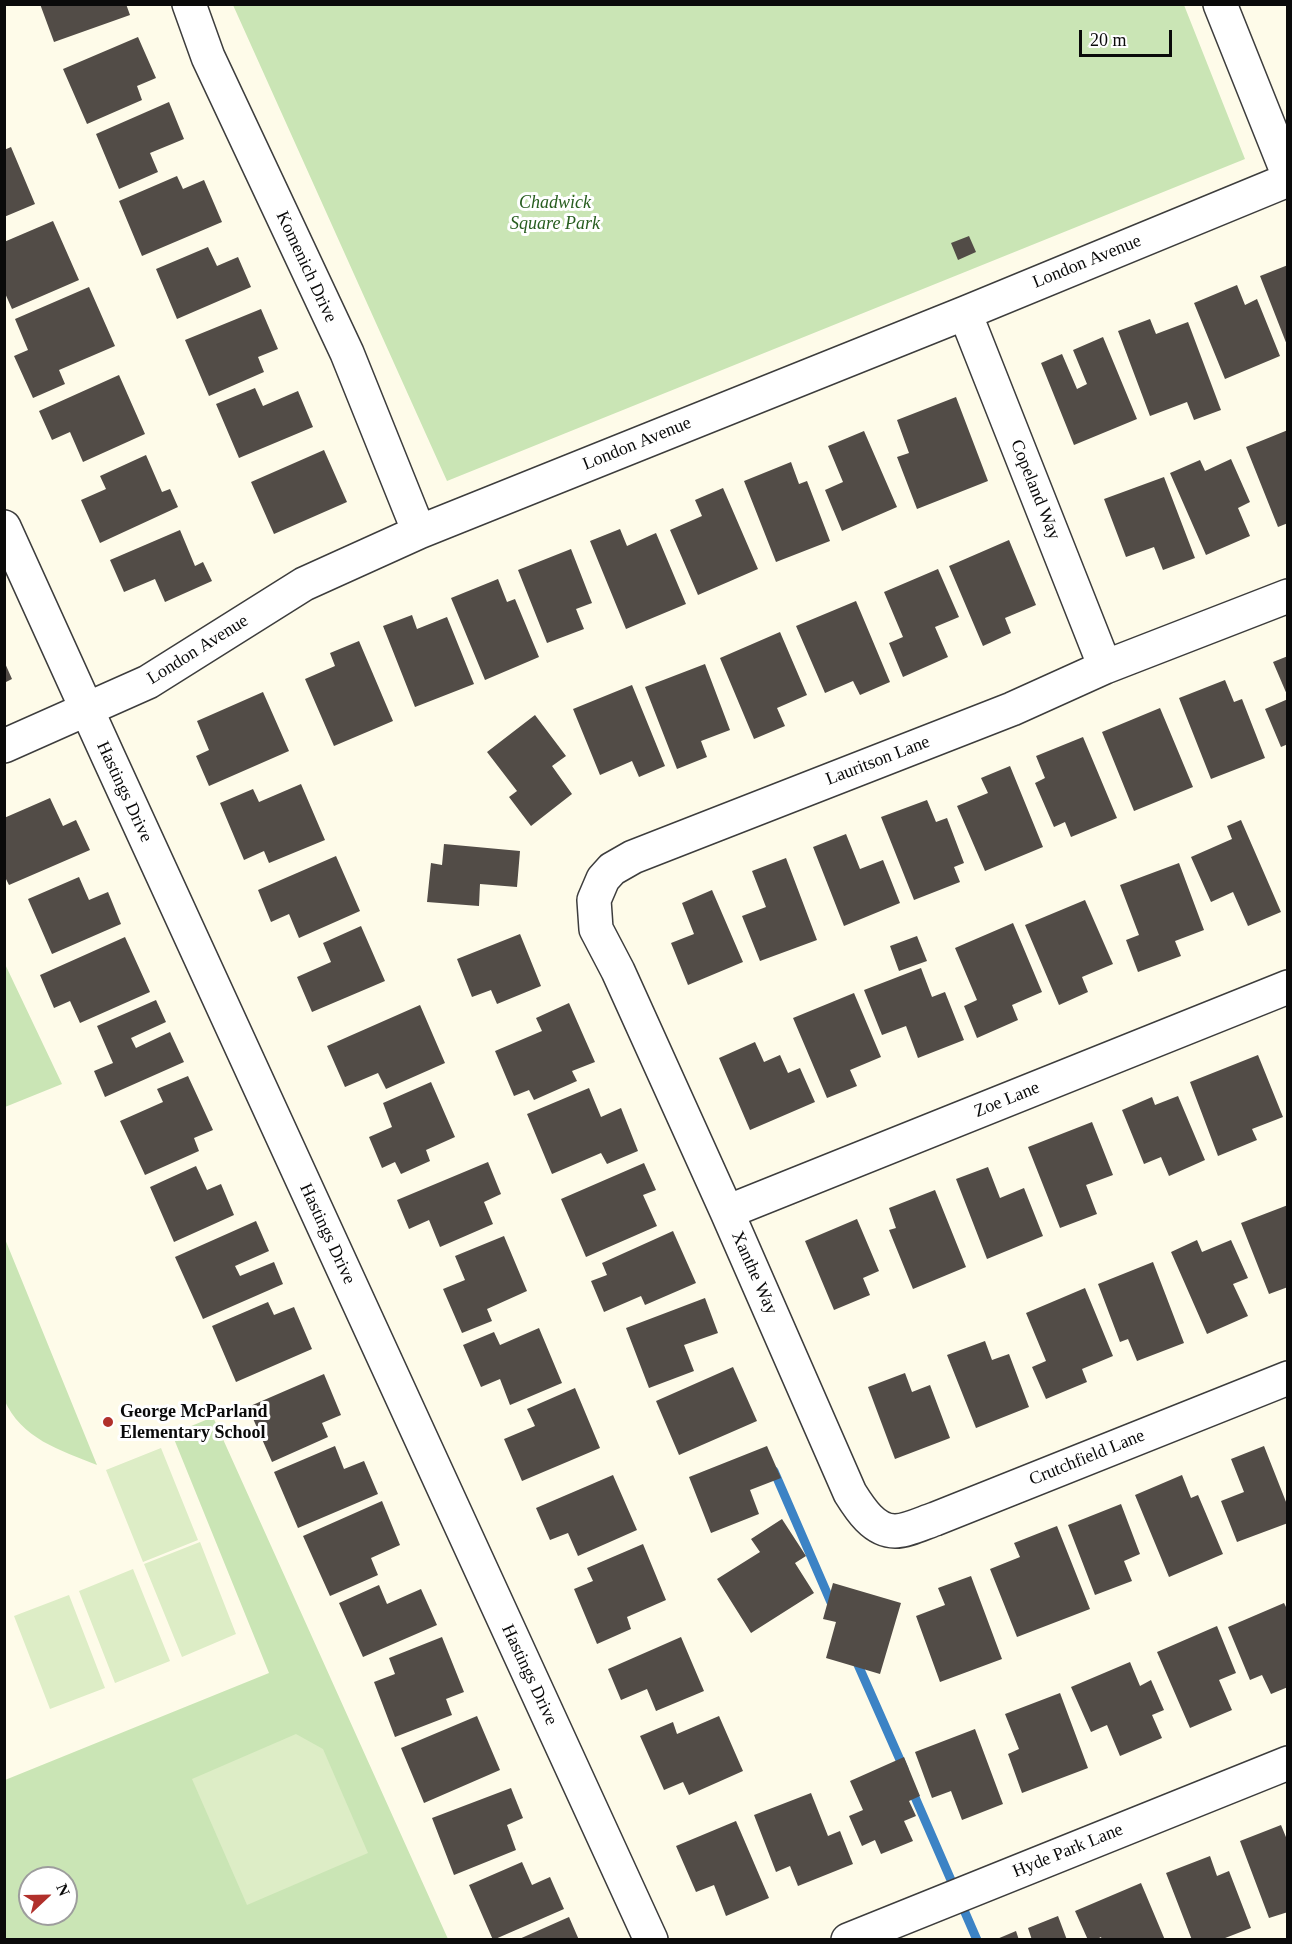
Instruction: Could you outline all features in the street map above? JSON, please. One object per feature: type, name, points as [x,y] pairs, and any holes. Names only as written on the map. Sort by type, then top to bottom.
[{"type":"street","name":"Komenich Drive","points":[[189,4],[208,57],[346,353],[419,532]]},
{"type":"street","points":[[1220,4],[1287,174]]},
{"type":"street","name":"London Avenue","points":[[4,746],[148,682],[304,584],[419,532],[964,313],[1287,180]]},
{"type":"street","name":"Copeland Way","points":[[964,313],[1105,667]]},
{"type":"street","name":"Hastings Drive","points":[[4,527],[651,1940]]},
{"type":"street","name":"Lauritson Lane","points":[[635,1008],[597,929],[594,900],[603,879],[612,868],[633,857],[1012,709],[1105,667],[1287,596]]},
{"type":"street","name":"Zoe Lane","points":[[727,1212],[1287,987]]},
{"type":"street","name":"Xanthe Way","points":[[635,1008],[850,1493],[862,1513],[884,1530]]},
{"type":"street","name":"Crutchfield Lane","points":[[884,1530],[897,1531],[936,1519],[1287,1378]]},
{"type":"street","name":"Hyde Park Lane","points":[[848,1940],[1287,1763]]},
{"type":"green space","name":"Chadwick Square Park","points":[[233,5],[1184,5],[1245,159],[447,481]]},
{"type":"green space","points":[[4,962],[62,1084],[5,1107],[4,1107]]},
{"type":"green space","points":[[4,1239],[97,1465],[56,1448],[31,1434],[11,1413],[4,1399]]},
{"type":"green space","points":[[213,1417],[448,1939],[5,1940],[5,1780],[269,1673],[172,1434]]},
{"type":"green space","points":[[161,1448],[198,1540],[143,1562],[106,1470]]},
{"type":"green space","points":[[200,1542],[236,1634],[182,1657],[144,1564]]},
{"type":"green space","points":[[133,1569],[170,1661],[115,1683],[79,1591]]},
{"type":"green space","points":[[69,1595],[105,1688],[50,1709],[14,1616]]},
{"type":"green space","points":[[296,1734],[323,1749],[368,1853],[247,1905],[192,1779]]},
{"type":"building","points":[[40,4],[126,4],[130,15],[54,42]]},
{"type":"building","points":[[138,37],[156,78],[137,86],[142,100],[87,124],[63,69]]},
{"type":"building","points":[[169,102],[184,139],[150,153],[158,172],[119,189],[96,134]]},
{"type":"building","points":[[11,147],[35,204],[4,217],[4,150]]},
{"type":"building","points":[[177,176],[183,189],[204,180],[222,222],[142,256],[119,201]]},
{"type":"building","points":[[53,221],[79,280],[12,309],[4,291],[4,242]]},
{"type":"building","points":[[969,236],[976,252],[958,260],[951,243]]},
{"type":"building","points":[[208,247],[217,266],[238,257],[251,287],[177,319],[156,269]]},
{"type":"building","points":[[1288,265],[1288,345],[1287,345],[1260,276]]},
{"type":"building","points":[[1237,285],[1245,305],[1257,299],[1280,356],[1225,379],[1194,303]]},
{"type":"building","points":[[89,287],[115,346],[59,370],[65,384],[33,398],[14,356],[28,350],[15,319]]},
{"type":"building","points":[[261,309],[278,349],[258,357],[264,372],[209,396],[185,340]]},
{"type":"building","points":[[1150,319],[1156,334],[1188,322],[1221,410],[1194,420],[1187,402],[1150,416],[1118,331]]},
{"type":"building","points":[[1103,337],[1137,419],[1074,445],[1041,363],[1062,354],[1077,389],[1087,384],[1073,350]]},
{"type":"building","points":[[119,375],[145,434],[83,462],[70,432],[52,440],[39,411]]},
{"type":"building","points":[[255,388],[263,406],[298,391],[313,427],[239,458],[216,404]]},
{"type":"building","points":[[956,397],[988,481],[917,509],[897,457],[909,453],[897,420]]},
{"type":"building","points":[[1288,430],[1288,523],[1278,527],[1246,447]]},
{"type":"building","points":[[864,431],[897,507],[842,531],[825,490],[843,482],[828,446]]},
{"type":"building","points":[[324,450],[347,502],[274,534],[251,482]]},
{"type":"building","points":[[146,455],[162,492],[170,489],[178,507],[100,543],[81,500],[106,489],[100,476]]},
{"type":"building","points":[[1231,459],[1250,502],[1238,508],[1250,536],[1206,555],[1170,473],[1200,460],[1205,471]]},
{"type":"building","points":[[791,462],[799,484],[807,481],[830,541],[776,562],[744,481]]},
{"type":"building","points":[[1164,477],[1195,558],[1163,570],[1154,547],[1126,557],[1104,499]]},
{"type":"building","points":[[723,488],[758,569],[698,595],[670,530],[702,516],[695,500]]},
{"type":"building","points":[[620,529],[627,546],[656,533],[686,604],[626,629],[590,541]]},
{"type":"building","points":[[180,530],[195,566],[203,562],[212,581],[165,602],[155,579],[124,592],[110,560]]},
{"type":"building","points":[[1009,540],[1036,605],[1005,618],[1011,633],[983,646],[949,566]]},
{"type":"building","points":[[571,549],[592,603],[576,609],[584,629],[547,643],[518,570]]},
{"type":"building","points":[[938,569],[959,617],[935,627],[948,657],[903,677],[889,643],[903,637],[884,592]]},
{"type":"building","points":[[498,579],[507,602],[515,599],[539,657],[485,680],[451,598]]},
{"type":"building","points":[[856,601],[890,682],[860,695],[853,681],[825,693],[796,626]]},
{"type":"building","points":[[412,615],[417,629],[447,617],[474,684],[415,707],[383,626]]},
{"type":"building","points":[[780,632],[807,695],[777,708],[785,726],[754,739],[720,658]]},
{"type":"building","points":[[359,641],[393,721],[334,746],[305,679],[335,666],[330,653]]},
{"type":"building","points":[[1288,656],[1288,697],[1273,662]]},
{"type":"building","points":[[4,661],[12,679],[4,683]]},
{"type":"building","points":[[705,664],[730,730],[701,741],[707,757],[677,769],[645,687]]},
{"type":"building","points":[[1225,680],[1234,702],[1242,699],[1265,758],[1211,779],[1179,698]]},
{"type":"building","points":[[632,685],[665,766],[639,777],[632,761],[600,775],[573,709]]},
{"type":"building","points":[[263,692],[289,751],[209,786],[196,756],[209,750],[197,721]]},
{"type":"building","points":[[1288,699],[1288,744],[1281,747],[1265,709]]},
{"type":"building","points":[[1160,708],[1193,787],[1134,811],[1102,732]]},
{"type":"building","points":[[535,715],[566,756],[552,766],[572,794],[531,826],[509,797],[517,791],[487,752]]},
{"type":"building","points":[[1083,737],[1117,818],[1071,837],[1065,822],[1054,827],[1035,783],[1045,778],[1036,756]]},
{"type":"building","points":[[1010,766],[1043,847],[985,871],[957,806],[988,793],[981,778]]},
{"type":"building","points":[[301,784],[325,840],[269,863],[264,851],[244,860],[220,803],[253,789],[259,802]]},
{"type":"building","points":[[50,798],[63,826],[76,820],[90,850],[9,885],[4,875],[4,818]]},
{"type":"building","points":[[927,800],[936,822],[947,818],[964,863],[954,867],[960,882],[914,900],[881,817]]},
{"type":"building","points":[[1241,820],[1281,912],[1248,926],[1233,892],[1211,902],[1191,857],[1232,839],[1227,826]]},
{"type":"building","points":[[846,834],[860,869],[883,860],[900,903],[844,926],[813,847]]},
{"type":"building","points":[[444,844],[520,851],[517,887],[480,884],[479,906],[427,902],[431,863],[442,865]]},
{"type":"building","points":[[336,856],[360,911],[299,938],[289,914],[271,922],[258,890]]},
{"type":"building","points":[[786,858],[817,940],[760,961],[742,916],[766,907],[752,871]]},
{"type":"building","points":[[1179,863],[1204,930],[1175,941],[1181,956],[1138,972],[1126,940],[1139,935],[1120,885]]},
{"type":"building","points":[[79,877],[89,900],[108,892],[121,924],[52,954],[28,899]]},
{"type":"building","points":[[712,890],[743,962],[688,985],[671,943],[694,934],[682,903]]},
{"type":"building","points":[[1085,900],[1113,964],[1082,977],[1088,992],[1059,1005],[1025,925]]},
{"type":"building","points":[[1013,923],[1042,992],[1012,1005],[1018,1020],[977,1038],[964,1006],[977,1000],[955,948]]},
{"type":"building","points":[[361,926],[385,981],[312,1012],[297,977],[331,962],[323,943]]},
{"type":"building","points":[[520,934],[541,986],[497,1004],[491,990],[472,997],[457,959]]},
{"type":"building","points":[[917,936],[927,961],[899,971],[890,946]]},
{"type":"building","points":[[125,937],[150,992],[80,1023],[70,1001],[54,1008],[40,975]]},
{"type":"building","points":[[921,968],[932,997],[945,992],[964,1040],[918,1058],[906,1026],[882,1035],[864,990]]},
{"type":"building","points":[[854,993],[881,1057],[850,1070],[857,1086],[827,1098],[793,1018]]},
{"type":"building","points":[[156,1000],[166,1022],[131,1038],[136,1048],[170,1032],[184,1062],[105,1097],[94,1071],[113,1063],[97,1026]]},
{"type":"building","points":[[569,1003],[595,1062],[572,1071],[577,1081],[534,1100],[529,1090],[514,1096],[495,1051],[542,1031],[536,1018]]},
{"type":"building","points":[[420,1005],[445,1063],[386,1089],[378,1073],[345,1087],[327,1046]]},
{"type":"building","points":[[755,1042],[764,1062],[780,1055],[788,1073],[800,1068],[815,1102],[750,1130],[719,1058]]},
{"type":"building","points":[[1258,1055],[1283,1117],[1252,1129],[1257,1140],[1218,1156],[1190,1082]]},
{"type":"building","points":[[188,1076],[213,1130],[194,1138],[199,1151],[145,1175],[120,1121],[163,1102],[157,1089]]},
{"type":"building","points":[[431,1082],[455,1137],[426,1150],[430,1161],[401,1174],[395,1162],[382,1168],[369,1137],[392,1127],[383,1103]]},
{"type":"building","points":[[589,1088],[601,1117],[621,1108],[638,1151],[607,1164],[601,1153],[552,1174],[527,1114]]},
{"type":"building","points":[[1178,1096],[1205,1160],[1169,1176],[1161,1157],[1144,1164],[1122,1110],[1152,1097],[1155,1105]]},
{"type":"building","points":[[1092,1122],[1113,1175],[1086,1185],[1097,1214],[1060,1228],[1028,1147]]},
{"type":"building","points":[[488,1162],[501,1194],[484,1202],[493,1224],[440,1247],[429,1220],[409,1229],[397,1200]]},
{"type":"building","points":[[644,1163],[656,1190],[643,1195],[657,1226],[586,1257],[561,1199]]},
{"type":"building","points":[[196,1166],[207,1190],[221,1184],[234,1215],[174,1242],[150,1187]]},
{"type":"building","points":[[988,1167],[1000,1198],[1024,1188],[1043,1236],[987,1259],[956,1179]]},
{"type":"building","points":[[935,1190],[966,1267],[913,1289],[889,1230],[896,1228],[889,1208]]},
{"type":"building","points":[[1288,1205],[1288,1287],[1269,1294],[1241,1223]]},
{"type":"building","points":[[857,1219],[879,1271],[863,1278],[870,1295],[834,1310],[805,1241]]},
{"type":"building","points":[[256,1221],[269,1251],[235,1266],[240,1276],[274,1262],[283,1284],[203,1319],[175,1257]]},
{"type":"building","points":[[673,1231],[696,1283],[645,1305],[641,1296],[604,1312],[591,1281],[607,1275],[602,1263]]},
{"type":"building","points":[[504,1236],[527,1291],[487,1309],[492,1321],[462,1333],[443,1289],[465,1280],[455,1256]]},
{"type":"building","points":[[1197,1240],[1202,1252],[1231,1240],[1248,1278],[1233,1284],[1248,1316],[1207,1334],[1171,1252]]},
{"type":"building","points":[[1153,1262],[1184,1343],[1137,1361],[1128,1339],[1120,1342],[1098,1284]]},
{"type":"building","points":[[1085,1288],[1113,1356],[1082,1369],[1087,1382],[1046,1399],[1032,1367],[1046,1361],[1026,1313]]},
{"type":"building","points":[[705,1298],[718,1333],[684,1345],[694,1371],[649,1388],[626,1328]]},
{"type":"building","points":[[268,1302],[274,1315],[294,1307],[312,1349],[236,1382],[212,1326]]},
{"type":"building","points":[[539,1328],[562,1383],[510,1405],[500,1379],[481,1387],[463,1345],[494,1332],[500,1345]]},
{"type":"building","points":[[985,1341],[992,1360],[1009,1354],[1029,1407],[976,1428],[947,1355]]},
{"type":"building","points":[[733,1367],[757,1421],[679,1455],[656,1401]]},
{"type":"building","points":[[905,1373],[912,1392],[930,1385],[950,1438],[895,1459],[868,1387]]},
{"type":"building","points":[[324,1374],[341,1415],[322,1423],[328,1437],[272,1462],[248,1407]]},
{"type":"building","points":[[575,1388],[600,1448],[522,1481],[504,1439],[535,1426],[527,1409]]},
{"type":"building","points":[[335,1446],[344,1469],[364,1461],[378,1494],[298,1528],[274,1472]]},
{"type":"building","points":[[767,1446],[781,1478],[750,1490],[759,1514],[711,1533],[689,1477]]},
{"type":"building","points":[[1264,1446],[1288,1507],[1288,1523],[1237,1542],[1221,1501],[1244,1492],[1231,1459]]},
{"type":"building","points":[[613,1475],[637,1530],[578,1556],[568,1533],[550,1540],[536,1508]]},
{"type":"building","points":[[1182,1475],[1191,1498],[1198,1495],[1223,1554],[1169,1577],[1135,1495]]},
{"type":"building","points":[[382,1501],[400,1545],[371,1558],[378,1575],[330,1596],[303,1536]]},
{"type":"building","points":[[1121,1504],[1140,1554],[1124,1561],[1132,1581],[1095,1595],[1068,1525]]},
{"type":"building","points":[[782,1519],[806,1556],[795,1563],[814,1593],[751,1633],[717,1579],[760,1552],[751,1539]]},
{"type":"building","points":[[1057,1526],[1090,1609],[1017,1637],[990,1569],[1020,1557],[1014,1543]]},
{"type":"building","points":[[643,1544],[666,1600],[627,1617],[631,1629],[597,1644],[574,1589],[593,1581],[587,1568]]},
{"type":"building","points":[[971,1576],[1002,1659],[940,1682],[916,1616],[945,1605],[938,1588]]},
{"type":"building","points":[[833,1583],[901,1603],[880,1674],[826,1658],[836,1622],[823,1619]]},
{"type":"building","points":[[379,1585],[387,1604],[421,1589],[437,1625],[363,1657],[339,1603]]},
{"type":"building","points":[[1284,1603],[1288,1611],[1288,1687],[1271,1694],[1262,1675],[1250,1680],[1228,1627]]},
{"type":"building","points":[[1217,1626],[1236,1673],[1219,1680],[1232,1710],[1190,1728],[1157,1652]]},
{"type":"building","points":[[442,1637],[464,1692],[446,1699],[452,1715],[395,1737],[374,1682],[395,1674],[389,1658]]},
{"type":"building","points":[[681,1637],[704,1691],[656,1711],[647,1689],[621,1700],[608,1669]]},
{"type":"building","points":[[1130,1662],[1140,1686],[1151,1680],[1164,1710],[1152,1715],[1162,1738],[1120,1756],[1107,1725],[1091,1732],[1071,1687]]},
{"type":"building","points":[[1060,1693],[1088,1768],[1022,1793],[1008,1754],[1019,1749],[1005,1714]]},
{"type":"building","points":[[477,1716],[500,1770],[424,1803],[401,1748]]},
{"type":"building","points":[[719,1716],[743,1771],[689,1795],[683,1782],[664,1790],[640,1736],[673,1722],[677,1734]]},
{"type":"building","points":[[975,1729],[1003,1804],[962,1820],[951,1791],[932,1798],[915,1752]]},
{"type":"building","points":[[904,1757],[920,1796],[909,1801],[916,1816],[904,1821],[913,1841],[881,1854],[875,1840],[862,1846],[849,1816],[863,1810],[850,1781]]},
{"type":"building","points":[[511,1788],[523,1818],[507,1825],[516,1850],[454,1875],[432,1818]]},
{"type":"building","points":[[811,1793],[828,1836],[840,1831],[853,1864],[798,1886],[790,1866],[776,1872],[754,1815]]},
{"type":"building","points":[[736,1821],[769,1898],[726,1916],[714,1885],[696,1892],[676,1846]]},
{"type":"building","points":[[1281,1825],[1288,1842],[1288,1912],[1269,1918],[1240,1841]]},
{"type":"building","points":[[1210,1856],[1217,1876],[1229,1871],[1251,1928],[1220,1940],[1192,1940],[1166,1873]]},
{"type":"building","points":[[522,1862],[532,1885],[550,1877],[564,1909],[493,1940],[469,1885]]},
{"type":"building","points":[[1141,1883],[1165,1940],[1102,1940],[1101,1937],[1088,1940],[1075,1911]]},
{"type":"building","points":[[1058,1916],[1067,1940],[1032,1940],[1028,1928]]},
{"type":"building","points":[[569,1917],[579,1940],[517,1940]]},
{"type":"building","points":[[1016,1931],[1019,1940],[997,1940],[997,1939]]},
{"type":"waterway","points":[[774,1471],[833,1607]]},
{"type":"waterway","points":[[855,1658],[904,1769]]},
{"type":"waterway","points":[[911,1788],[977,1940]]},
{"type":"place","name":"George McParland Elementary School","points":[[108,1422]]}]
